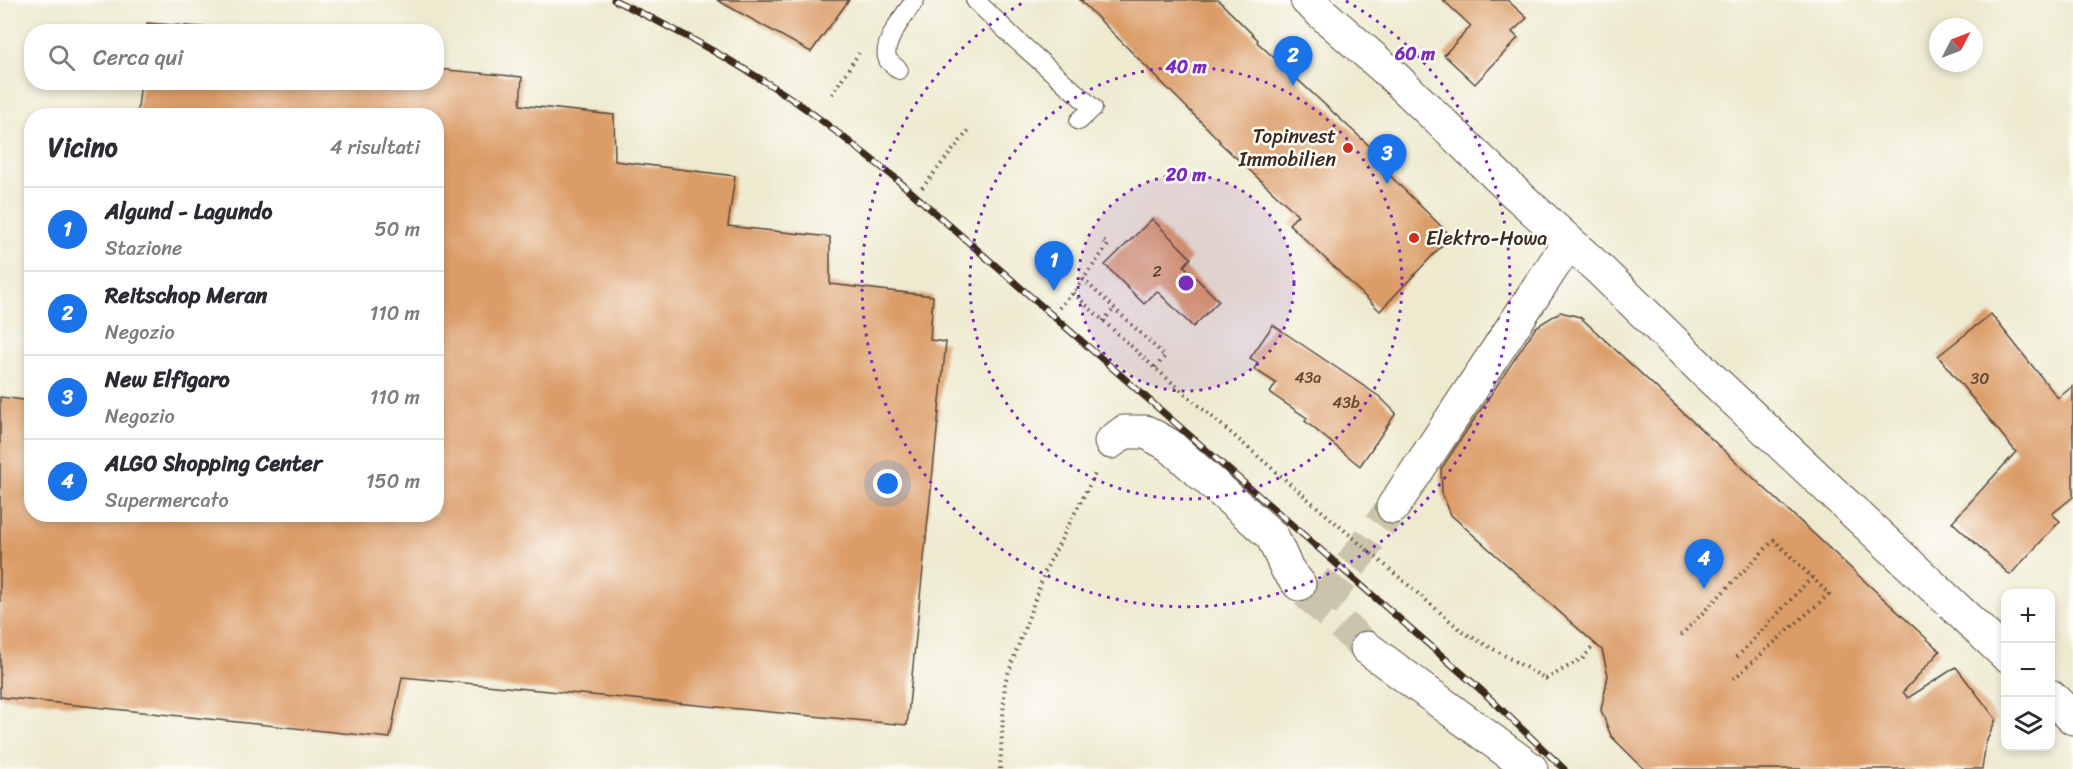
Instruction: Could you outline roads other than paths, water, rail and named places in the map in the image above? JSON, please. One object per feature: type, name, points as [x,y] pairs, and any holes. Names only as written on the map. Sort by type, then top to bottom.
[{"type":"main road","points":[[1307,0],[1391,74],[2001,650]]},
{"type":"main road","points":[[1393,507],[1569,242]]},
{"type":"main road","points":[[1111,442],[1124,432],[1146,432],[1169,445],[1272,536],[1287,569],[1299,584]]},
{"type":"main road","points":[[1367,648],[1531,769]]},
{"type":"main road","points":[[2051,697],[2073,718]]},
{"type":"lane","points":[[899,70],[888,59],[886,49],[893,33],[915,0]]},
{"type":"lane","points":[[975,0],[1093,108],[1079,121]]},
{"type":"tunnel","points":[[1322,605],[1393,507]]},
{"type":"tunnel","points":[[1306,592],[1367,648]]},
{"type":"railway","points":[[614,0],[694,40],[788,96],[894,177],[1482,691],[1564,769]]},
{"type":"place","name":"Reitschop Meran","points":[[1293,86]]},
{"type":"place","name":"Topinvest Immobilien","points":[[1348,148]]},
{"type":"place","name":"New Elfigaro","points":[[1387,184]]},
{"type":"place","name":"Elektro-Howa","points":[[1414,238]]},
{"type":"place","name":"Algund - Lagundo","points":[[1054,291]]},
{"type":"place","name":"ALGO Shopping Center","points":[[1704,589]]}]
